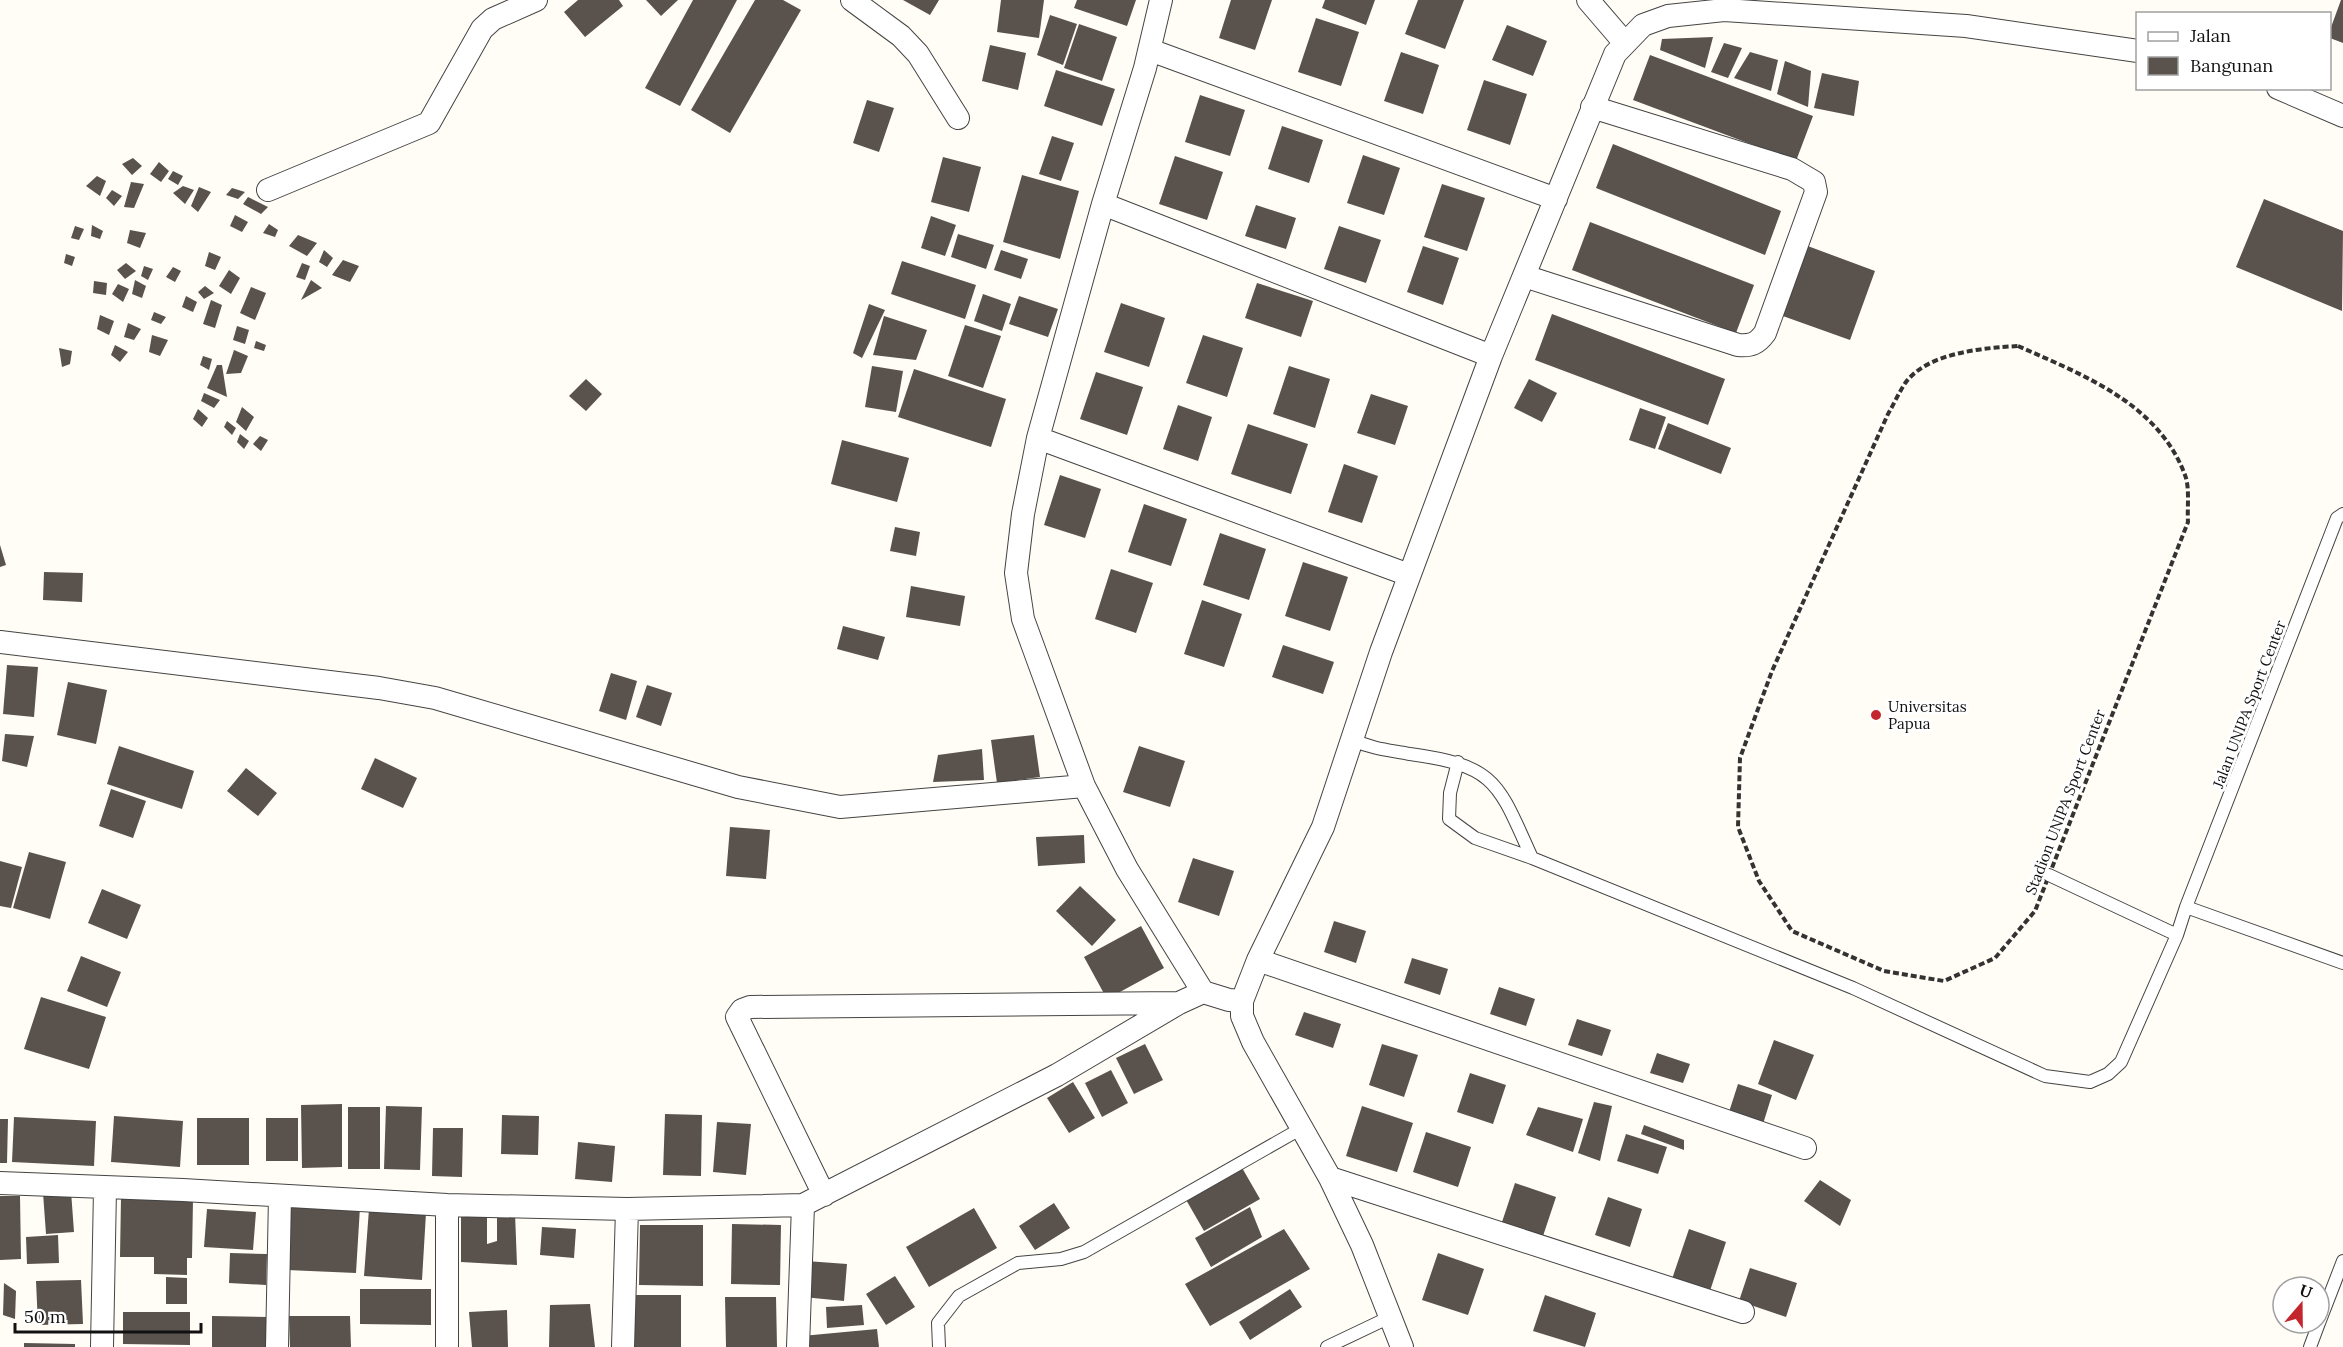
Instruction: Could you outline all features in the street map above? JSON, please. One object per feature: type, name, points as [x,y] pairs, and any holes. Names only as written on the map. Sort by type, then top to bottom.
[{"type":"street","points":[[268,190],[429,123],[482,29],[493,19],[536,0]]},
{"type":"street","points":[[852,0],[901,36],[918,54],[958,118]]},
{"type":"street","points":[[1161,0],[1150,50],[1038,438],[1023,513],[1016,573],[1023,619],[1084,786],[1127,869],[1203,992],[1229,1000],[1242,1001]]},
{"type":"street","points":[[1588,0],[1624,42]]},
{"type":"street","points":[[1402,1347],[1362,1245],[1330,1178],[1253,1042],[1242,1016],[1242,1001],[1258,960],[1323,827],[1381,652],[1491,356],[1615,54],[1624,42],[1643,25],[1668,16],[1724,10],[1966,26],[2136,51]]},
{"type":"street","points":[[1150,50],[1556,199]]},
{"type":"street","points":[[2283,90],[2343,116]]},
{"type":"street","points":[[1524,276],[1738,345],[1749,346],[1758,342],[1765,333],[1816,192],[1814,182],[1792,169],[1592,107]]},
{"type":"street","points":[[1104,204],[1491,356]]},
{"type":"street","points":[[1038,438],[1410,575]]},
{"type":"street","points":[[0,642],[380,688],[435,698],[558,732],[738,787],[840,807],[1084,786]]},
{"type":"street","points":[[1258,960],[1805,1148]]},
{"type":"street","points":[[0,1183],[105,1189],[183,1190],[447,1205],[627,1209],[802,1204],[824,1195],[1057,1075],[1179,1003],[1203,992]]},
{"type":"street","points":[[824,1195],[737,1017],[742,1010],[750,1007],[1179,1003]]},
{"type":"street","points":[[1330,1178],[1743,1312]]},
{"type":"street","points":[[102,1347],[105,1189]]},
{"type":"street","points":[[278,1347],[280,1196]]},
{"type":"street","points":[[798,1347],[802,1204]]},
{"type":"street","points":[[447,1205],[447,1347]]},
{"type":"street","points":[[623,1347],[627,1209]]},
{"type":"lane","name":"Jalan UNIPA Sport Center","points":[[1458,762],[1449,793],[1449,819],[1475,838],[1532,858],[1853,988],[2045,1076],[2090,1082],[2108,1074],[2121,1062],[2177,935],[2337,518],[2343,514]]},
{"type":"lane","points":[[1353,740],[1382,751],[1458,762],[1478,770],[1493,783],[1509,807],[1532,858]]},
{"type":"lane","points":[[2049,875],[2177,935]]},
{"type":"lane","points":[[2186,907],[2343,963]]},
{"type":"lane","points":[[939,1347],[938,1323],[959,1296],[1018,1263],[1061,1259],[1084,1252],[1302,1128]]},
{"type":"lane","points":[[2331,1292],[2343,1261]]},
{"type":"lane","points":[[1327,1347],[1390,1317]]},
{"type":"path","name":"Stadion UNIPA Sport Center","points":[[2018,346],[2102,384],[2157,426],[2186,477],[2188,522],[2049,875],[2035,911],[1995,958],[1944,981],[1884,971],[1792,931],[1759,881],[1737,827],[1740,758],[1772,671],[1888,414],[1908,380],[1935,361],[1979,349],[2018,346]]},
{"type":"building","points":[[578,0],[619,0],[623,6],[585,37],[564,12]]},
{"type":"building","points":[[646,0],[678,0],[661,16]]},
{"type":"building","points":[[693,0],[737,0],[680,106],[645,88]]},
{"type":"building","points":[[755,0],[783,0],[801,10],[730,133],[691,110]]},
{"type":"building","points":[[903,0],[939,0],[930,15]]},
{"type":"building","points":[[1001,0],[1044,0],[1039,38],[997,32]]},
{"type":"building","points":[[1077,0],[1136,0],[1127,26],[1074,8]]},
{"type":"building","points":[[1231,0],[1272,0],[1255,50],[1219,38]]},
{"type":"building","points":[[1325,0],[1375,0],[1366,25],[1322,8]]},
{"type":"building","points":[[1418,0],[1464,0],[1445,49],[1405,34]]},
{"type":"building","points":[[2341,0],[2343,0],[2343,43],[2331,38],[2331,27]]},
{"type":"building","points":[[1050,15],[1077,24],[1063,65],[1037,55]]},
{"type":"building","points":[[1316,18],[1359,32],[1341,86],[1298,72]]},
{"type":"building","points":[[1079,24],[1117,37],[1102,81],[1064,68]]},
{"type":"building","points":[[1507,25],[1547,41],[1533,76],[1492,60]]},
{"type":"building","points":[[1713,37],[1705,68],[1660,50],[1662,39]]},
{"type":"building","points":[[1724,43],[1742,48],[1728,78],[1711,72]]},
{"type":"building","points":[[990,45],[1026,53],[1018,90],[982,81]]},
{"type":"building","points":[[1401,52],[1439,65],[1423,114],[1384,101]]},
{"type":"building","points":[[1750,52],[1778,60],[1771,91],[1734,78]]},
{"type":"building","points":[[1650,55],[1813,116],[1796,161],[1633,100]]},
{"type":"building","points":[[1785,61],[1811,71],[1808,107],[1777,94]]},
{"type":"building","points":[[1056,70],[1115,89],[1102,126],[1044,106]]},
{"type":"building","points":[[1822,73],[1859,81],[1854,116],[1814,108]]},
{"type":"building","points":[[1484,80],[1527,94],[1510,145],[1467,130]]},
{"type":"building","points":[[1200,95],[1245,110],[1230,156],[1185,142]]},
{"type":"building","points":[[867,100],[894,108],[879,152],[853,143]]},
{"type":"building","points":[[1282,126],[1323,140],[1309,183],[1268,169]]},
{"type":"building","points":[[1052,136],[1074,143],[1061,181],[1039,174]]},
{"type":"building","points":[[1613,144],[1781,211],[1765,255],[1596,188]]},
{"type":"building","points":[[1363,155],[1400,168],[1384,215],[1347,203]]},
{"type":"building","points":[[1175,156],[1223,172],[1207,220],[1159,204]]},
{"type":"building","points":[[943,157],[981,167],[969,212],[931,202]]},
{"type":"building","points":[[133,158],[142,166],[132,175],[122,164]]},
{"type":"building","points":[[159,162],[169,171],[161,182],[150,174]]},
{"type":"building","points":[[173,171],[183,176],[178,185],[168,179]]},
{"type":"building","points":[[1022,175],[1079,191],[1060,259],[1003,242]]},
{"type":"building","points":[[97,176],[106,181],[100,196],[86,186]]},
{"type":"building","points":[[131,182],[144,184],[134,208],[124,207]]},
{"type":"building","points":[[1442,184],[1485,198],[1467,251],[1424,237]]},
{"type":"building","points":[[183,186],[194,190],[185,204],[173,193]]},
{"type":"building","points":[[199,187],[211,192],[198,212],[191,206]]},
{"type":"building","points":[[232,188],[245,192],[238,199],[226,195]]},
{"type":"building","points":[[112,190],[122,196],[114,206],[106,198]]},
{"type":"building","points":[[248,197],[268,207],[261,214],[243,204]]},
{"type":"building","points":[[2264,199],[2343,231],[2342,311],[2236,267]]},
{"type":"building","points":[[1256,205],[1296,218],[1286,249],[1245,236]]},
{"type":"building","points":[[235,215],[248,222],[242,232],[230,226]]},
{"type":"building","points":[[931,216],[956,225],[945,256],[921,248]]},
{"type":"building","points":[[1590,222],[1754,285],[1736,333],[1572,270]]},
{"type":"building","points":[[269,224],[278,230],[275,237],[263,233]]},
{"type":"building","points":[[92,225],[103,231],[100,239],[91,236]]},
{"type":"building","points":[[75,226],[84,229],[79,240],[71,238]]},
{"type":"building","points":[[1339,226],[1381,240],[1366,283],[1324,269]]},
{"type":"building","points":[[130,230],[146,233],[140,248],[127,243]]},
{"type":"building","points":[[958,234],[994,245],[986,269],[951,257]]},
{"type":"building","points":[[298,235],[317,243],[307,256],[289,246]]},
{"type":"building","points":[[1805,245],[1875,271],[1850,340],[1780,315]]},
{"type":"building","points":[[1423,246],[1459,258],[1443,305],[1407,292]]},
{"type":"building","points":[[324,250],[333,258],[327,267],[319,262]]},
{"type":"building","points":[[1001,250],[1028,259],[1021,279],[994,270]]},
{"type":"building","points":[[209,252],[221,257],[215,270],[205,266]]},
{"type":"building","points":[[66,254],[75,257],[72,266],[64,263]]},
{"type":"building","points":[[343,260],[359,266],[350,282],[332,275]]},
{"type":"building","points":[[902,261],[976,285],[965,319],[891,294]]},
{"type":"building","points":[[126,263],[136,271],[125,279],[117,270]]},
{"type":"building","points":[[302,263],[310,266],[305,280],[296,277]]},
{"type":"building","points":[[144,266],[153,269],[148,280],[141,276]]},
{"type":"building","points":[[173,267],[181,271],[175,282],[166,277]]},
{"type":"building","points":[[229,270],[240,278],[231,294],[219,286]]},
{"type":"building","points":[[135,280],[146,286],[142,298],[132,294]]},
{"type":"building","points":[[311,280],[322,288],[301,300]]},
{"type":"building","points":[[94,281],[107,283],[106,295],[93,293]]},
{"type":"building","points":[[1257,283],[1313,301],[1301,337],[1245,318]]},
{"type":"building","points":[[118,284],[129,289],[123,302],[112,294]]},
{"type":"building","points":[[205,286],[214,293],[204,299],[198,292]]},
{"type":"building","points":[[251,287],[266,293],[255,320],[240,313]]},
{"type":"building","points":[[983,294],[1011,304],[1002,331],[974,321]]},
{"type":"building","points":[[186,296],[197,302],[193,312],[182,307]]},
{"type":"building","points":[[1019,296],[1058,309],[1048,337],[1009,324]]},
{"type":"building","points":[[211,300],[222,305],[215,328],[203,324]]},
{"type":"building","points":[[1121,303],[1165,318],[1149,367],[1104,352]]},
{"type":"building","points":[[869,304],[885,310],[862,358],[853,353]]},
{"type":"building","points":[[154,312],[166,317],[161,324],[151,320]]},
{"type":"building","points":[[1552,314],[1725,379],[1708,425],[1535,360]]},
{"type":"building","points":[[100,315],[114,321],[109,335],[97,329]]},
{"type":"building","points":[[884,316],[927,330],[916,360],[873,355]]},
{"type":"building","points":[[128,323],[141,329],[134,340],[124,337]]},
{"type":"building","points":[[965,325],[1001,336],[983,388],[948,376]]},
{"type":"building","points":[[237,326],[249,330],[245,344],[233,340]]},
{"type":"building","points":[[152,335],[168,340],[160,356],[149,352]]},
{"type":"building","points":[[1203,335],[1243,348],[1227,397],[1186,383]]},
{"type":"building","points":[[256,341],[266,345],[264,351],[254,348]]},
{"type":"building","points":[[115,345],[128,352],[120,362],[111,355]]},
{"type":"building","points":[[59,348],[72,351],[70,364],[62,367]]},
{"type":"building","points":[[234,350],[248,356],[241,373],[226,374]]},
{"type":"building","points":[[203,356],[212,359],[209,370],[200,365]]},
{"type":"building","points":[[217,365],[222,365],[227,397],[207,388]]},
{"type":"building","points":[[872,366],[903,371],[896,412],[865,407]]},
{"type":"building","points":[[1289,366],[1330,379],[1315,428],[1273,414]]},
{"type":"building","points":[[914,369],[1006,399],[991,447],[898,417]]},
{"type":"building","points":[[1096,372],[1143,387],[1127,435],[1080,419]]},
{"type":"building","points":[[586,379],[602,394],[586,411],[569,396]]},
{"type":"building","points":[[1529,379],[1557,393],[1542,422],[1514,408]]},
{"type":"building","points":[[204,393],[220,400],[214,408],[201,401]]},
{"type":"building","points":[[1371,394],[1408,406],[1395,445],[1357,433]]},
{"type":"building","points":[[1178,405],[1212,417],[1198,461],[1163,449]]},
{"type":"building","points":[[242,407],[254,417],[246,431],[236,422]]},
{"type":"building","points":[[1640,408],[1666,417],[1655,449],[1629,440]]},
{"type":"building","points":[[198,409],[208,418],[202,427],[193,419]]},
{"type":"building","points":[[227,421],[236,428],[232,435],[224,427]]},
{"type":"building","points":[[1668,423],[1731,448],[1721,474],[1658,449]]},
{"type":"building","points":[[1248,424],[1308,444],[1291,494],[1231,474]]},
{"type":"building","points":[[240,434],[249,441],[244,449],[237,442]]},
{"type":"building","points":[[260,436],[268,440],[261,451],[253,444]]},
{"type":"building","points":[[842,440],[909,458],[897,502],[831,484]]},
{"type":"building","points":[[1344,464],[1378,476],[1362,523],[1328,512]]},
{"type":"building","points":[[1060,475],[1101,489],[1085,538],[1044,525]]},
{"type":"building","points":[[1144,504],[1187,519],[1171,566],[1128,552]]},
{"type":"building","points":[[895,527],[920,532],[916,556],[890,551]]},
{"type":"building","points":[[1220,533],[1266,549],[1249,600],[1203,585]]},
{"type":"building","points":[[0,545],[6,565],[0,567]]},
{"type":"building","points":[[1303,562],[1348,577],[1330,631],[1285,616]]},
{"type":"building","points":[[1111,569],[1153,583],[1136,633],[1095,619]]},
{"type":"building","points":[[44,572],[83,573],[82,602],[43,600]]},
{"type":"building","points":[[911,586],[965,596],[960,626],[906,617]]},
{"type":"building","points":[[1202,600],[1242,614],[1224,667],[1184,654]]},
{"type":"building","points":[[843,626],[885,637],[878,660],[837,649]]},
{"type":"building","points":[[1283,645],[1334,662],[1323,694],[1272,677]]},
{"type":"building","points":[[7,665],[38,667],[34,717],[3,714]]},
{"type":"building","points":[[611,673],[637,681],[626,720],[599,711]]},
{"type":"building","points":[[68,682],[107,690],[96,744],[57,735]]},
{"type":"building","points":[[647,685],[672,693],[661,726],[636,717]]},
{"type":"building","points":[[5,734],[34,736],[27,767],[2,761]]},
{"type":"building","points":[[1034,735],[1040,777],[997,783],[991,740]]},
{"type":"building","points":[[119,746],[194,771],[182,809],[107,784]]},
{"type":"building","points":[[1139,746],[1185,761],[1170,807],[1123,792]]},
{"type":"building","points":[[982,749],[984,780],[933,782],[938,755]]},
{"type":"building","points":[[375,758],[417,778],[403,808],[361,789]]},
{"type":"building","points":[[246,768],[277,793],[258,816],[227,791]]},
{"type":"building","points":[[111,789],[146,801],[133,838],[99,826]]},
{"type":"building","points":[[730,827],[770,830],[766,879],[726,876]]},
{"type":"building","points":[[1084,835],[1085,863],[1038,866],[1036,837]]},
{"type":"building","points":[[29,852],[66,862],[50,919],[13,908]]},
{"type":"building","points":[[1193,858],[1234,871],[1219,916],[1178,902]]},
{"type":"building","points":[[0,861],[22,867],[11,908],[0,906]]},
{"type":"building","points":[[1080,886],[1116,920],[1092,946],[1056,911]]},
{"type":"building","points":[[102,889],[141,905],[127,939],[88,923]]},
{"type":"building","points":[[1334,921],[1366,931],[1356,963],[1324,952]]},
{"type":"building","points":[[1141,926],[1164,968],[1107,999],[1084,957]]},
{"type":"building","points":[[81,956],[121,972],[107,1007],[67,991]]},
{"type":"building","points":[[1412,958],[1448,969],[1440,995],[1404,983]]},
{"type":"building","points":[[1499,987],[1535,999],[1526,1026],[1490,1014]]},
{"type":"building","points":[[41,997],[106,1017],[89,1069],[24,1049]]},
{"type":"building","points":[[1304,1012],[1341,1024],[1333,1048],[1295,1035]]},
{"type":"building","points":[[1577,1019],[1611,1030],[1602,1056],[1568,1045]]},
{"type":"building","points":[[1774,1040],[1814,1055],[1796,1100],[1758,1084]]},
{"type":"building","points":[[1145,1044],[1163,1080],[1134,1094],[1116,1058]]},
{"type":"building","points":[[1382,1044],[1418,1055],[1404,1097],[1369,1085]]},
{"type":"building","points":[[1657,1053],[1690,1064],[1683,1083],[1650,1073]]},
{"type":"building","points":[[1111,1070],[1128,1103],[1102,1117],[1085,1083]]},
{"type":"building","points":[[1470,1073],[1506,1085],[1493,1124],[1457,1112]]},
{"type":"building","points":[[1073,1082],[1095,1118],[1069,1133],[1047,1098]]},
{"type":"building","points":[[1738,1084],[1772,1095],[1763,1124],[1729,1112]]},
{"type":"building","points":[[1594,1102],[1612,1106],[1600,1161],[1578,1153]]},
{"type":"building","points":[[342,1104],[342,1167],[302,1168],[301,1105]]},
{"type":"building","points":[[386,1106],[422,1107],[420,1170],[384,1169]]},
{"type":"building","points":[[1362,1106],[1413,1123],[1397,1172],[1346,1156]]},
{"type":"building","points":[[348,1107],[380,1107],[380,1169],[348,1169]]},
{"type":"building","points":[[1538,1107],[1583,1119],[1573,1152],[1526,1135]]},
{"type":"building","points":[[665,1114],[702,1115],[701,1176],[663,1175]]},
{"type":"building","points":[[502,1115],[539,1116],[538,1155],[501,1154]]},
{"type":"building","points":[[114,1116],[183,1121],[180,1167],[111,1162]]},
{"type":"building","points":[[14,1117],[96,1121],[94,1166],[12,1162]]},
{"type":"building","points":[[197,1118],[249,1118],[249,1165],[197,1165]]},
{"type":"building","points":[[266,1118],[298,1118],[298,1161],[266,1161]]},
{"type":"building","points":[[0,1119],[8,1119],[7,1163],[0,1163]]},
{"type":"building","points":[[717,1122],[751,1124],[746,1175],[713,1172]]},
{"type":"building","points":[[1644,1125],[1684,1140],[1684,1150],[1641,1134]]},
{"type":"building","points":[[433,1128],[463,1128],[462,1177],[432,1176]]},
{"type":"building","points":[[1426,1132],[1471,1147],[1458,1187],[1413,1172]]},
{"type":"building","points":[[1626,1134],[1667,1147],[1658,1174],[1617,1161]]},
{"type":"building","points":[[578,1142],[615,1146],[612,1182],[575,1179]]},
{"type":"building","points":[[1241,1166],[1260,1199],[1204,1231],[1185,1198]]},
{"type":"building","points":[[1820,1180],[1851,1200],[1840,1226],[1804,1201]]},
{"type":"building","points":[[1515,1183],[1556,1197],[1543,1236],[1502,1222]]},
{"type":"building","points":[[71,1191],[74,1232],[46,1234],[43,1193]]},
{"type":"building","points":[[0,1196],[20,1196],[21,1259],[0,1260]]},
{"type":"building","points":[[1608,1197],[1642,1209],[1630,1247],[1595,1235]]},
{"type":"building","points":[[121,1198],[193,1199],[192,1258],[187,1258],[187,1275],[154,1274],[154,1257],[120,1257]]},
{"type":"building","points":[[291,1203],[360,1207],[356,1273],[287,1270]]},
{"type":"building","points":[[1054,1203],[1070,1228],[1035,1250],[1019,1226]]},
{"type":"building","points":[[1250,1207],[1262,1237],[1211,1267],[1195,1238]]},
{"type":"building","points":[[974,1208],[997,1248],[929,1287],[906,1247]]},
{"type":"building","points":[[207,1209],[256,1212],[253,1250],[204,1247]]},
{"type":"building","points":[[369,1209],[426,1213],[422,1280],[364,1276]]},
{"type":"building","points":[[461,1210],[487,1210],[487,1244],[497,1241],[497,1213],[515,1213],[517,1265],[461,1262]]},
{"type":"building","points":[[732,1224],[781,1225],[780,1285],[731,1284]]},
{"type":"building","points":[[640,1225],[703,1225],[703,1286],[639,1285]]},
{"type":"building","points":[[542,1227],[576,1229],[574,1258],[540,1255]]},
{"type":"building","points":[[1284,1229],[1310,1269],[1210,1326],[1185,1284]]},
{"type":"building","points":[[1689,1229],[1726,1242],[1710,1291],[1672,1279]]},
{"type":"building","points":[[58,1235],[59,1263],[27,1264],[26,1237]]},
{"type":"building","points":[[230,1253],[267,1254],[266,1285],[229,1283]]},
{"type":"building","points":[[1438,1253],[1484,1269],[1468,1315],[1422,1300]]},
{"type":"building","points":[[806,1261],[847,1264],[844,1301],[803,1297]]},
{"type":"building","points":[[1750,1268],[1797,1283],[1786,1317],[1739,1301]]},
{"type":"building","points":[[895,1276],[915,1307],[886,1325],[866,1294]]},
{"type":"building","points":[[166,1277],[187,1278],[187,1304],[166,1304]]},
{"type":"building","points":[[81,1280],[83,1324],[38,1325],[36,1281]]},
{"type":"building","points":[[4,1283],[16,1291],[15,1319],[3,1315]]},
{"type":"building","points":[[360,1289],[431,1289],[431,1325],[360,1324]]},
{"type":"building","points":[[1290,1289],[1302,1307],[1250,1340],[1239,1322]]},
{"type":"building","points":[[631,1295],[681,1295],[681,1347],[631,1347]]},
{"type":"building","points":[[1545,1295],[1596,1313],[1585,1347],[1533,1331]]},
{"type":"building","points":[[725,1297],[776,1297],[777,1347],[726,1347]]},
{"type":"building","points":[[590,1304],[595,1347],[549,1347],[550,1305]]},
{"type":"building","points":[[862,1305],[864,1325],[827,1328],[826,1307]]},
{"type":"building","points":[[507,1310],[508,1347],[472,1347],[469,1312]]},
{"type":"building","points":[[123,1312],[190,1312],[190,1345],[123,1344]]},
{"type":"building","points":[[212,1316],[267,1317],[266,1347],[212,1347]]},
{"type":"building","points":[[289,1316],[350,1316],[351,1347],[290,1347]]},
{"type":"building","points":[[877,1329],[879,1347],[803,1347],[802,1336]]},
{"type":"building","points":[[24,1343],[75,1344],[75,1347],[24,1347]]},
{"type":"place","name":"Universitas Papua","points":[[1876,715]]}]
